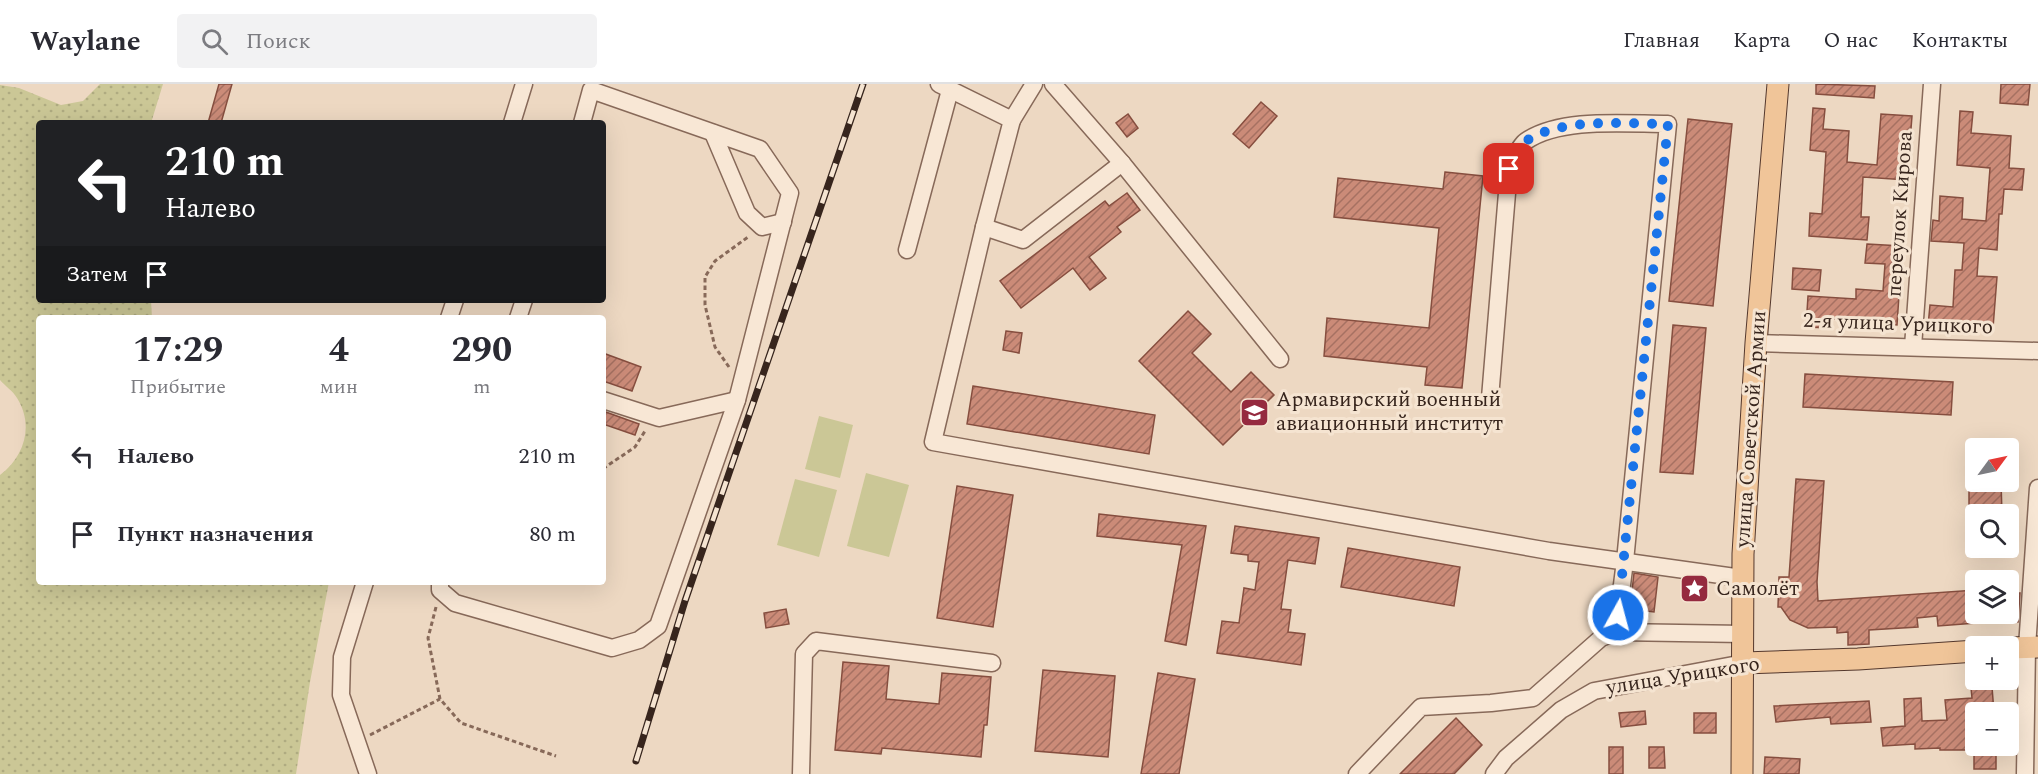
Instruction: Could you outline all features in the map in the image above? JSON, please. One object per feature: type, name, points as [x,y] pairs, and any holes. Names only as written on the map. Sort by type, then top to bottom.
[{"type":"main road","name":"улица Советской Армии","points":[[1742,774],[1744,634],[1742,578],[1756,343],[1778,84]]},
{"type":"main road","name":"улица Урицкого","points":[[1744,663],[1858,659],[1965,652]]},
{"type":"street","points":[[513,120],[524,84]]},
{"type":"street","points":[[1034,84],[1012,120],[933,442],[1549,551],[1742,578]]},
{"type":"street","points":[[1053,84],[1122,163],[1280,359]]},
{"type":"street","name":"переулок Кирова","points":[[1913,347],[1932,84]]},
{"type":"street","points":[[440,586],[455,603],[612,648],[639,640],[658,626],[739,392],[790,193],[760,149],[590,87],[583,120]]},
{"type":"street","points":[[907,250],[945,87],[1012,120]]},
{"type":"street","points":[[1490,398],[1509,169],[1524,142],[1547,132],[1584,123],[1668,124],[1616,632]]},
{"type":"street","points":[[713,133],[747,213],[762,227],[783,222]]},
{"type":"street","points":[[984,227],[1023,240],[1122,163]]},
{"type":"street","name":"2-я улица Урицкого","points":[[1756,343],[2038,351]]},
{"type":"street","points":[[606,401],[659,418],[739,392]]},
{"type":"street","points":[[2025,774],[2025,647],[2038,488]]},
{"type":"street","points":[[364,585],[342,657],[341,695],[368,774]]},
{"type":"street","points":[[1357,774],[1421,707],[1533,698],[1601,638],[1616,632],[1744,634]]},
{"type":"street","points":[[801,774],[804,654],[816,641],[992,663]]},
{"type":"street","name":"улица Урицкого","points":[[1494,774],[1506,758],[1561,710],[1594,691],[1744,663]]},
{"type":"path","points":[[739,392],[715,348],[705,305],[705,278],[714,261],[762,227]]},
{"type":"path","points":[[606,467],[635,447],[654,416]]},
{"type":"path","points":[[440,586],[429,638],[440,699],[461,723],[556,756]]},
{"type":"path","points":[[357,742],[440,699]]},
{"type":"shaded area","points":[[100,84],[163,84],[152,120],[36,120],[36,303],[151,303],[152,315],[36,315],[36,585],[328,585],[296,774],[0,774],[0,475],[16,459],[26,429],[22,408],[17,398],[0,380],[0,85],[19,88],[61,105],[83,101]]},
{"type":"shaded area","points":[[819,416],[853,425],[840,478],[805,469]]},
{"type":"shaded area","points":[[866,473],[909,485],[889,557],[847,546]]},
{"type":"shaded area","points":[[795,479],[837,490],[819,557],[777,545]]},
{"type":"building","points":[[219,84],[232,84],[222,120],[209,120]]},
{"type":"building","points":[[1816,84],[1875,86],[1874,98],[1816,94]]},
{"type":"building","points":[[2001,84],[2030,84],[2028,105],[2000,103]]},
{"type":"building","points":[[1261,102],[1277,116],[1249,148],[1233,134]]},
{"type":"building","points":[[1813,108],[1825,109],[1823,129],[1849,131],[1847,162],[1877,165],[1881,114],[1912,116],[1907,180],[1863,177],[1861,217],[1869,217],[1867,240],[1809,236],[1810,213],[1822,214],[1826,152],[1810,150]]},
{"type":"building","points":[[1960,111],[1973,112],[1971,133],[2011,136],[2009,168],[2024,169],[2022,190],[2004,189],[2002,214],[1999,214],[1997,250],[1979,248],[1977,276],[1997,277],[1993,328],[1928,326],[1930,305],[1953,307],[1955,270],[1962,270],[1964,243],[1931,241],[1933,220],[1939,221],[1940,196],[1963,198],[1962,219],[1986,221],[1990,168],[1957,165]]},
{"type":"building","points":[[1128,114],[1138,128],[1127,137],[1116,123]]},
{"type":"building","points":[[1688,119],[1732,124],[1713,306],[1669,301]]},
{"type":"building","points":[[1445,172],[1483,176],[1462,388],[1425,385],[1427,367],[1324,356],[1327,318],[1429,328],[1439,228],[1334,217],[1338,178],[1443,189]]},
{"type":"building","points":[[1127,193],[1140,210],[1117,227],[1121,232],[1089,257],[1106,278],[1090,290],[1073,268],[1021,308],[1000,281],[1105,201],[1109,206]]},
{"type":"building","points":[[1867,244],[1902,246],[1896,295],[1899,295],[1897,325],[1832,319],[1831,328],[1806,327],[1808,296],[1856,299],[1856,289],[1883,291],[1885,264],[1865,263]]},
{"type":"building","points":[[1793,268],[1821,270],[1819,291],[1792,289]]},
{"type":"building","points":[[1188,311],[1211,334],[1192,353],[1231,392],[1251,372],[1274,395],[1223,445],[1139,361]]},
{"type":"building","points":[[1673,325],[1706,328],[1693,474],[1660,472]]},
{"type":"building","points":[[1006,331],[1022,333],[1019,353],[1003,350]]},
{"type":"building","points":[[606,354],[641,367],[632,391],[606,382]]},
{"type":"building","points":[[1805,374],[1953,382],[1951,415],[1803,407]]},
{"type":"building","points":[[973,386],[1155,415],[1149,454],[967,424]]},
{"type":"building","points":[[606,412],[639,424],[635,435],[606,425]]},
{"type":"building","points":[[1796,479],[1824,481],[1817,582],[1818,601],[1965,591],[1965,624],[1938,626],[1937,616],[1917,618],[1918,627],[1869,630],[1869,644],[1848,645],[1848,632],[1837,633],[1837,627],[1808,628],[1790,620],[1781,607],[1778,607],[1779,577],[1789,577]]},
{"type":"building","points":[[957,486],[1013,495],[993,627],[937,618]]},
{"type":"building","points":[[1969,492],[2001,492],[2002,504],[1969,504]]},
{"type":"building","points":[[1099,514],[1206,526],[1186,645],[1165,641],[1182,545],[1097,536]]},
{"type":"building","points":[[1235,526],[1319,538],[1315,564],[1288,560],[1281,609],[1291,610],[1288,632],[1305,634],[1301,665],[1217,653],[1222,621],[1239,623],[1244,588],[1255,590],[1259,562],[1248,561],[1248,555],[1231,553]]},
{"type":"building","points":[[1348,548],[1460,567],[1454,606],[1341,587]]},
{"type":"building","points":[[1634,573],[1658,577],[1654,612],[1630,609]]},
{"type":"building","points":[[786,609],[789,624],[766,628],[764,613]]},
{"type":"building","points":[[843,662],[889,666],[886,699],[939,704],[942,673],[991,677],[987,725],[984,725],[981,757],[882,748],[881,754],[835,750]]},
{"type":"building","points":[[1043,670],[1115,676],[1108,757],[1035,751]]},
{"type":"building","points":[[1158,673],[1195,679],[1179,774],[1141,774]]},
{"type":"building","points":[[1971,690],[1992,690],[1993,702],[1965,702],[1965,750],[1915,749],[1915,744],[1883,746],[1881,728],[1905,726],[1904,699],[1921,698],[1922,721],[1947,720],[1945,700],[1972,698]]},
{"type":"building","points":[[1869,701],[1871,722],[1831,724],[1830,717],[1776,722],[1774,706]]},
{"type":"building","points":[[1645,711],[1646,724],[1621,727],[1619,713]]},
{"type":"building","points":[[1694,713],[1716,713],[1716,733],[1694,733]]},
{"type":"building","points":[[1456,718],[1482,745],[1454,774],[1400,774]]},
{"type":"building","points":[[1609,747],[1623,747],[1623,774],[1609,774]]},
{"type":"building","points":[[1649,747],[1664,747],[1665,768],[1649,768]]},
{"type":"building","points":[[1974,756],[1996,756],[1996,769],[1974,769]]},
{"type":"building","points":[[1765,757],[1800,759],[1799,774],[1764,774]]},
{"type":"railway","points":[[636,761],[685,601],[863,84]]},
{"type":"place","name":"Армавирский военный авиационный институт","points":[[1255,412]]},
{"type":"place","name":"Самолёт","points":[[1695,589]]},
{"type":"route","points":[[1509,169],[1524,142],[1547,132],[1584,123],[1668,124],[1618,615]]}]
